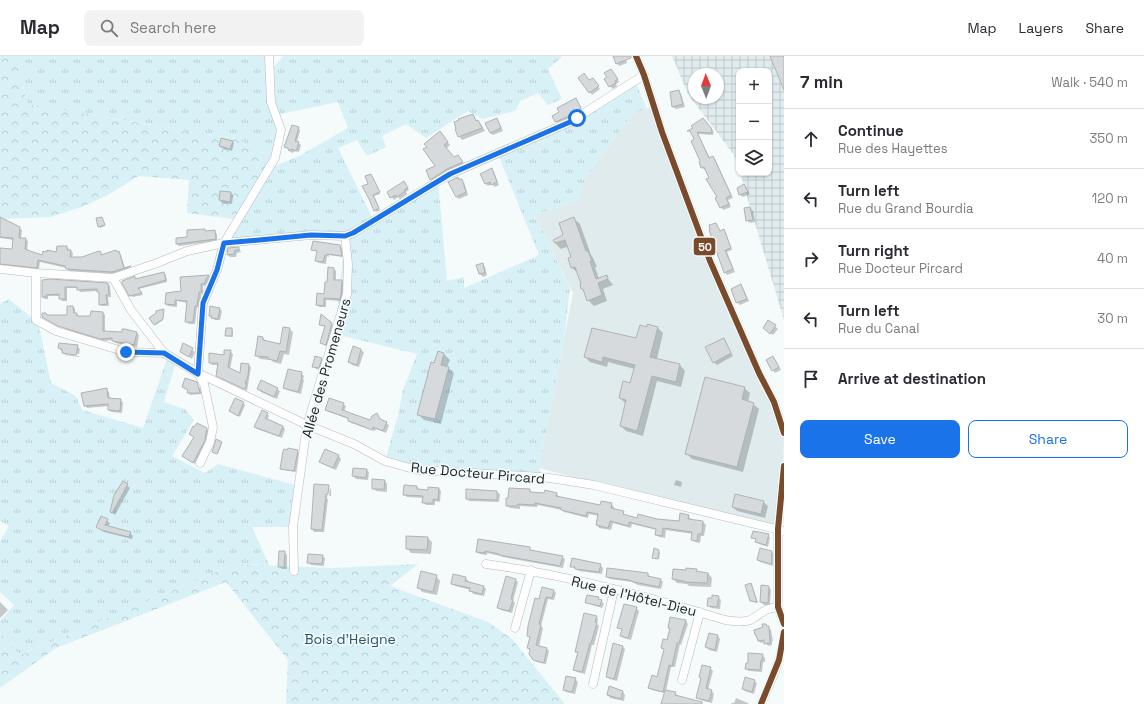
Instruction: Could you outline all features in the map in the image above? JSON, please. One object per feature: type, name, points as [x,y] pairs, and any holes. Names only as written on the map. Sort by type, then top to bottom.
[{"type":"street","points":[[200,463],[210,442],[213,427],[204,384],[198,374],[203,303],[217,270],[224,243],[275,158],[281,130],[271,102],[269,56]]},
{"type":"street","points":[[636,56],[644,75],[662,132],[710,261],[759,373],[774,402],[784,433]]},
{"type":"street","points":[[0,269],[113,278],[157,264],[187,251],[224,243],[311,235],[345,236],[353,233],[450,174],[570,122],[644,75]]},
{"type":"street","name":"Allée des Promeneurs","points":[[294,571],[293,527],[307,425],[347,294],[348,264],[345,236]]},
{"type":"street","points":[[36,273],[36,320],[56,331],[126,352],[164,353]]},
{"type":"street","name":"Rue Docteur Pircard","points":[[113,278],[131,310],[164,353],[198,374],[307,425],[354,444],[384,461],[417,470],[543,477],[594,485],[781,530]]},
{"type":"street","points":[[784,466],[778,607],[784,624]]},
{"type":"street","name":"Rue de l’Hôtel-Dieu","points":[[486,564],[531,570],[700,612],[725,620],[738,622],[749,620],[767,608],[778,607]]},
{"type":"street","points":[[515,628],[531,570]]},
{"type":"street","points":[[592,684],[614,590]]},
{"type":"street","points":[[682,680],[700,612]]},
{"type":"street","points":[[761,704],[774,675],[784,645],[784,632]]},
{"type":"shaded area","points":[[672,56],[784,56],[784,320],[741,176],[772,176],[772,68],[736,68],[736,161],[734,155],[696,104],[724,104],[724,68],[688,68],[688,94]]},
{"type":"shaded area","points":[[653,107],[764,391],[784,435],[783,471],[778,529],[651,498],[539,468],[573,293],[535,214],[577,202],[586,177],[633,113]]},
{"type":"green space","points":[[0,56],[17,56],[27,104],[237,139],[275,158],[246,206],[233,219],[187,213],[189,180],[138,176],[108,195],[82,207],[50,217],[0,219]]},
{"type":"green space","points":[[17,56],[269,56],[275,112],[274,67],[283,56],[561,56],[562,57],[548,69],[562,99],[548,105],[538,93],[520,101],[515,111],[482,119],[468,111],[426,138],[406,124],[382,136],[386,147],[367,156],[357,140],[338,148],[372,217],[438,181],[447,281],[464,277],[464,288],[539,255],[498,154],[577,118],[635,81],[647,109],[633,113],[586,177],[577,202],[535,214],[570,288],[564,340],[539,468],[543,477],[417,470],[385,461],[398,415],[403,390],[417,354],[335,334],[345,237],[224,243],[268,169],[299,156],[348,128],[338,102],[276,115],[275,158],[237,139],[27,104]]},
{"type":"green space","points":[[9,299],[38,321],[51,383],[76,396],[82,410],[143,428],[168,356],[176,361],[164,402],[185,409],[194,420],[172,456],[205,473],[218,464],[295,485],[293,527],[252,527],[269,565],[234,564],[19,655],[0,632],[0,621],[14,605],[0,592],[0,542],[9,526],[0,521],[0,304]]},
{"type":"green space","name":"Bois d'Heigne","points":[[234,564],[334,568],[418,564],[390,586],[488,622],[512,639],[565,704],[286,704],[288,660],[226,582],[56,648],[0,688],[0,632],[20,655]]},
{"type":"building","points":[[613,56],[631,56],[631,58],[616,64]]},
{"type":"building","points":[[770,56],[784,56],[784,90]]},
{"type":"building","points":[[611,69],[618,79],[615,81],[616,83],[609,87],[604,79],[607,77],[604,73]]},
{"type":"building","points":[[584,73],[589,80],[593,78],[599,86],[589,93],[578,78]]},
{"type":"building","points":[[679,90],[683,104],[672,107],[670,92]]},
{"type":"building","points":[[576,98],[581,108],[567,117],[555,122],[552,116],[559,112],[557,108]]},
{"type":"building","points":[[473,114],[476,121],[478,120],[482,128],[458,137],[454,122],[459,120],[458,119]]},
{"type":"building","points":[[497,118],[501,128],[490,133],[485,123]]},
{"type":"building","points":[[703,118],[712,129],[711,133],[697,132],[709,158],[713,156],[731,195],[726,198],[729,204],[720,208],[715,198],[717,197],[706,179],[709,178],[704,167],[701,168],[700,161],[691,141],[694,139],[690,131],[687,131],[693,128],[691,126]]},
{"type":"building","points":[[292,125],[299,127],[295,141],[299,142],[296,151],[292,149],[289,151],[288,148],[284,147]]},
{"type":"building","points":[[440,131],[448,142],[444,145],[454,157],[458,155],[463,162],[447,169],[430,180],[426,170],[435,166],[423,149],[427,147],[424,144]]},
{"type":"building","points":[[221,138],[233,141],[230,149],[219,146]]},
{"type":"building","points":[[492,168],[497,182],[491,185],[490,182],[485,184],[480,174]]},
{"type":"building","points":[[371,174],[380,192],[373,195],[379,208],[374,211],[362,186],[368,184],[365,176]]},
{"type":"building","points":[[458,177],[458,179],[462,179],[466,192],[456,197],[448,182]]},
{"type":"building","points":[[404,181],[408,188],[397,197],[396,195],[390,198],[387,192]]},
{"type":"building","points":[[744,184],[748,192],[739,195],[737,188]]},
{"type":"building","points":[[220,191],[231,192],[230,202],[219,200]]},
{"type":"building","points":[[750,207],[753,220],[746,221],[744,208]]},
{"type":"building","points":[[0,217],[20,227],[19,238],[26,238],[25,249],[30,251],[42,255],[43,251],[47,252],[47,250],[56,252],[57,246],[67,246],[67,250],[71,250],[70,257],[82,257],[99,251],[101,252],[101,255],[116,250],[117,252],[119,251],[124,268],[131,266],[112,272],[66,269],[65,266],[38,260],[37,268],[0,264],[0,248],[12,249],[13,238],[0,237]]},
{"type":"building","points":[[102,217],[105,225],[98,227],[96,218]]},
{"type":"building","points":[[574,217],[586,251],[588,251],[592,261],[590,261],[596,279],[607,275],[608,279],[598,283],[602,295],[587,301],[583,289],[581,289],[581,284],[575,267],[571,268],[568,258],[571,257],[565,240],[555,243],[553,240],[563,235],[559,223]]},
{"type":"building","points":[[716,223],[720,231],[724,229],[731,248],[725,250],[733,269],[724,273],[709,230],[709,225]]},
{"type":"building","points":[[205,229],[205,231],[215,230],[216,239],[176,244],[176,238],[187,237],[187,230]]},
{"type":"building","points":[[313,241],[340,245],[342,256],[327,254],[325,255],[323,262],[315,261],[317,251],[311,250]]},
{"type":"building","points":[[239,247],[239,250],[235,250],[234,254],[227,255],[228,248]]},
{"type":"building","points":[[483,263],[485,273],[479,274],[476,265]]},
{"type":"building","points":[[328,267],[334,268],[334,280],[342,280],[340,299],[324,298],[324,306],[316,305],[317,293],[324,294],[325,282],[327,282]]},
{"type":"building","points":[[164,272],[166,280],[138,288],[142,293],[129,296],[122,283],[122,281],[135,276],[135,279]]},
{"type":"building","points":[[209,275],[205,283],[201,284],[201,292],[199,292],[197,306],[195,306],[193,322],[185,322],[187,301],[175,300],[175,305],[165,304],[166,293],[181,291],[180,277]]},
{"type":"building","points":[[50,279],[108,283],[109,295],[106,295],[107,304],[99,305],[99,292],[97,292],[97,289],[77,290],[77,287],[65,287],[65,299],[59,299],[59,294],[46,295],[46,297],[42,297],[42,280]]},
{"type":"building","points":[[741,284],[747,299],[736,303],[731,289]]},
{"type":"building","points":[[67,306],[73,306],[74,313],[77,313],[77,316],[90,316],[91,311],[103,312],[103,331],[122,332],[122,329],[125,329],[137,332],[134,345],[112,341],[112,338],[100,339],[58,326],[42,317],[42,313],[46,313],[47,315],[67,315]]},
{"type":"building","points":[[210,306],[220,308],[218,319],[211,318],[212,316],[209,316]]},
{"type":"building","points":[[164,309],[163,319],[154,325],[149,318],[156,313],[156,311]]},
{"type":"building","points":[[321,314],[332,323],[326,345],[320,343],[325,326],[319,325]]},
{"type":"building","points":[[768,320],[776,325],[770,334],[763,328]]},
{"type":"building","points":[[647,324],[658,327],[650,357],[680,364],[676,382],[652,376],[637,431],[620,426],[626,400],[619,398],[623,381],[630,383],[635,365],[603,357],[602,362],[584,357],[592,328],[636,338],[640,325],[647,327]]},
{"type":"building","points":[[283,327],[290,328],[286,352],[280,351],[277,361],[268,359],[268,357],[255,356],[258,336],[263,337],[263,340],[280,344]]},
{"type":"building","points":[[226,328],[232,328],[232,336],[225,336]]},
{"type":"building","points":[[724,338],[731,353],[713,363],[705,347]]},
{"type":"building","points":[[59,343],[78,345],[76,355],[62,353],[62,349],[58,348]]},
{"type":"building","points":[[183,343],[193,348],[189,357],[180,352]]},
{"type":"building","points":[[353,346],[361,349],[357,365],[348,362]]},
{"type":"building","points":[[224,350],[231,350],[228,367],[240,373],[241,363],[249,364],[248,376],[245,383],[247,384],[244,389],[216,376],[218,363],[209,363],[209,353],[224,355]]},
{"type":"building","points":[[438,351],[444,353],[441,365],[449,367],[435,419],[417,415],[431,362],[434,363]]},
{"type":"building","points":[[315,356],[322,358],[319,368],[312,367]]},
{"type":"building","points":[[773,356],[779,367],[772,371],[766,360]]},
{"type":"building","points":[[288,369],[302,372],[298,392],[283,388]]},
{"type":"building","points":[[705,377],[745,387],[742,399],[754,403],[737,467],[685,454]]},
{"type":"building","points":[[185,378],[197,382],[200,393],[187,393],[188,390],[182,387]]},
{"type":"building","points":[[261,380],[278,388],[274,397],[257,389]]},
{"type":"building","points":[[107,388],[108,398],[121,399],[120,411],[108,410],[108,404],[84,406],[81,393]]},
{"type":"building","points":[[235,398],[244,402],[238,416],[229,411]]},
{"type":"building","points":[[329,398],[344,403],[342,410],[370,420],[372,416],[377,413],[380,419],[387,422],[383,431],[373,427],[372,430],[348,421],[348,418],[325,410]]},
{"type":"building","points":[[262,410],[268,413],[265,418],[283,426],[279,436],[254,427]]},
{"type":"building","points":[[197,423],[207,428],[205,440],[193,463],[182,456],[194,437],[189,434],[193,426],[194,427]]},
{"type":"building","points":[[216,439],[222,442],[217,454],[212,452]]},
{"type":"building","points":[[288,448],[298,450],[294,471],[280,469],[283,451],[284,449],[287,450]]},
{"type":"building","points":[[325,449],[339,455],[333,468],[319,462]]},
{"type":"building","points":[[353,468],[367,469],[366,478],[352,476]]},
{"type":"building","points":[[372,479],[385,480],[384,489],[372,489]]},
{"type":"building","points":[[123,481],[128,484],[112,513],[110,512],[114,495]]},
{"type":"building","points":[[314,484],[329,485],[328,494],[326,494],[322,530],[311,529]]},
{"type":"building","points":[[404,485],[417,486],[417,489],[428,490],[428,487],[439,488],[438,500],[433,499],[433,503],[422,503],[423,496],[403,495]]},
{"type":"building","points":[[509,488],[530,489],[530,492],[544,493],[545,490],[557,493],[556,496],[600,505],[601,501],[612,503],[611,508],[624,511],[623,514],[637,518],[638,514],[657,519],[679,521],[680,513],[689,515],[688,519],[703,521],[702,534],[698,534],[697,541],[691,540],[692,532],[663,528],[662,536],[655,535],[656,529],[629,522],[629,526],[610,521],[608,528],[596,525],[598,514],[587,512],[586,516],[561,510],[561,508],[535,503],[535,505],[518,504],[517,506],[506,506],[506,498],[508,498]]},
{"type":"building","points":[[466,489],[497,491],[497,500],[466,499]]},
{"type":"building","points":[[735,494],[764,501],[761,514],[732,507]]},
{"type":"building","points":[[101,516],[108,519],[105,525],[131,532],[129,537],[101,530],[96,527]]},
{"type":"building","points":[[753,531],[769,534],[766,545],[755,542],[756,539],[751,538]]},
{"type":"building","points":[[406,536],[428,537],[427,550],[406,549]]},
{"type":"building","points":[[478,539],[530,547],[530,550],[563,556],[560,566],[485,551],[485,553],[476,552]]},
{"type":"building","points":[[654,548],[659,550],[658,559],[652,558]]},
{"type":"building","points":[[760,548],[772,551],[771,564],[757,560]]},
{"type":"building","points":[[279,551],[285,551],[284,567],[278,567]]},
{"type":"building","points":[[308,554],[323,555],[322,564],[307,563]]},
{"type":"building","points":[[572,558],[601,564],[599,572],[570,567]]},
{"type":"building","points":[[607,568],[648,573],[648,576],[661,579],[659,587],[629,580],[606,577]]},
{"type":"building","points":[[686,568],[697,569],[696,571],[708,573],[707,583],[684,582],[672,579],[673,569],[686,570]]},
{"type":"building","points":[[421,571],[437,575],[433,592],[417,588]]},
{"type":"building","points":[[453,574],[466,577],[465,581],[484,586],[482,594],[469,591],[470,588],[451,584]]},
{"type":"building","points":[[506,576],[516,579],[511,599],[513,600],[509,611],[497,608]]},
{"type":"building","points":[[751,583],[757,602],[750,601],[745,585]]},
{"type":"building","points":[[761,585],[769,586],[768,603],[760,602]]},
{"type":"building","points":[[542,587],[554,590],[552,598],[546,597],[539,624],[541,625],[536,645],[547,648],[544,663],[533,660],[529,654],[530,649],[527,648],[530,637],[527,636],[528,626],[535,598],[539,599]]},
{"type":"building","points":[[587,595],[599,597],[598,599],[602,600],[600,606],[586,603]]},
{"type":"building","points":[[712,595],[719,596],[717,607],[707,606],[708,598],[712,598]]},
{"type":"building","points":[[624,604],[637,607],[628,638],[620,636],[622,629],[617,628]]},
{"type":"building","points":[[584,613],[597,616],[595,622],[597,623],[582,672],[573,670],[578,652],[575,652]]},
{"type":"building","points":[[670,617],[686,620],[679,643],[677,643],[672,666],[669,665],[663,692],[648,688],[652,675],[657,677],[664,649],[661,648],[663,639],[667,640],[670,628],[668,628]]},
{"type":"building","points":[[762,624],[769,626],[770,643],[764,644],[764,640],[758,641],[755,635],[754,630],[763,627]]},
{"type":"building","points":[[709,633],[718,635],[715,650],[705,647]]},
{"type":"building","points":[[613,643],[623,646],[614,679],[606,677]]},
{"type":"building","points":[[748,653],[763,654],[760,670],[745,669],[746,663],[748,663]]},
{"type":"building","points":[[702,665],[711,667],[706,688],[712,690],[709,701],[696,698],[701,678],[699,677]]},
{"type":"building","points":[[566,676],[576,678],[572,692],[563,690]]},
{"type":"building","points":[[745,677],[755,680],[752,692],[742,689]]},
{"type":"building","points":[[609,686],[623,691],[621,699],[607,695]]},
{"type":"building","points":[[665,690],[676,692],[675,695],[702,702],[702,704],[661,704]]},
{"type":"transit line","name":"50","points":[[636,56],[644,75],[662,132],[710,261],[759,373],[774,402],[784,433]]},
{"type":"transit line","name":"50","points":[[784,466],[778,529],[778,607],[784,624]]},
{"type":"transit line","name":"50","points":[[761,704],[779,660],[784,632]]},
{"type":"route","points":[[126,352],[164,353],[198,374],[203,303],[217,270],[224,243],[311,235],[345,236],[353,233],[450,174],[577,118]]}]
